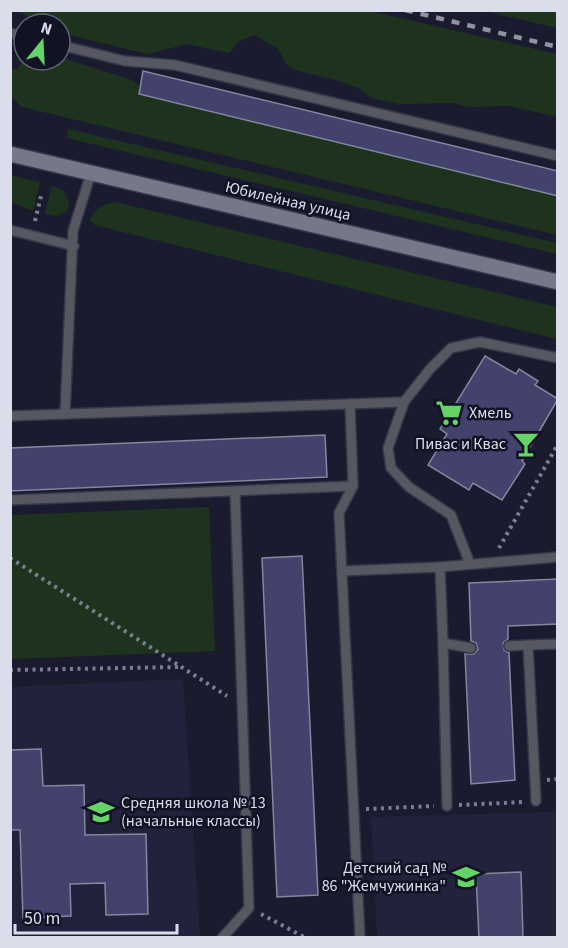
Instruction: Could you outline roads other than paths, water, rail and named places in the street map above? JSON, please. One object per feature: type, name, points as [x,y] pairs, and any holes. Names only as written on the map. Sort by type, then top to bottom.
[{"type":"main road","name":"Юбилейная улица","points":[[10,154],[558,282]]},
{"type":"lane","points":[[72,48],[125,61],[175,65],[558,156]]},
{"type":"lane","points":[[65,414],[73,231],[91,173]]},
{"type":"lane","points":[[10,230],[74,246]]},
{"type":"lane","points":[[470,564],[451,515],[409,487],[392,468],[388,448],[404,402],[430,369],[451,348],[480,342],[558,358]]},
{"type":"lane","points":[[10,416],[404,402]]},
{"type":"lane","points":[[350,404],[353,486],[339,513],[360,938]]},
{"type":"lane","points":[[10,500],[353,486]]},
{"type":"lane","points":[[222,938],[249,908],[235,491]]},
{"type":"lane","points":[[342,571],[440,567],[558,557]]},
{"type":"lane","points":[[440,567],[447,806]]},
{"type":"lane","points":[[443,643],[471,648]]},
{"type":"lane","points":[[509,646],[558,644]]},
{"type":"lane","points":[[528,645],[536,801]]},
{"type":"railway","points":[[405,10],[558,47]]},
{"type":"place","name":"Хмель","points":[[449,413]]},
{"type":"place","name":"Пивас и Квас","points":[[526,444]]},
{"type":"place","name":"Средняя школа № 13 (начальные классы)","points":[[101,812]]},
{"type":"place","name":"Детский сад № 86 \"Жемчужинка\"","points":[[466,877]]}]
